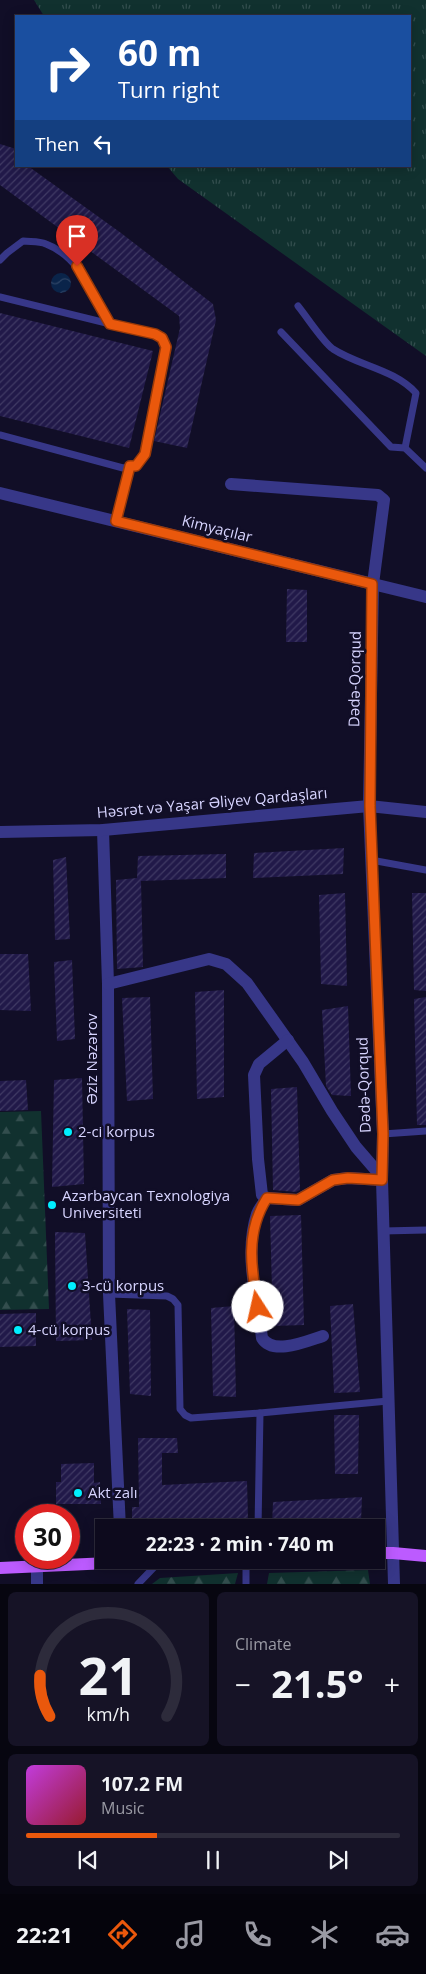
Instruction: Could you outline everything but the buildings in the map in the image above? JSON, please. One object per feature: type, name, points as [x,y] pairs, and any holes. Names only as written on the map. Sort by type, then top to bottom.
[{"type":"main road","points":[[385,1552],[426,1556]]},
{"type":"main road","points":[[80,1564],[95,1563]]},
{"type":"main road","points":[[0,1568],[15,1568]]},
{"type":"street","name":"Dədə-Qorqud","points":[[231,484],[378,495],[384,500],[372,584],[370,806],[383,1134],[383,1231],[394,1584]]},
{"type":"street","name":"Kimyaçılar","points":[[0,493],[426,597]]},
{"type":"street","name":"Həsrət və Yaşar Əliyev Qardaşları","points":[[0,832],[103,830],[370,806],[426,812]]},
{"type":"street","name":"Əziz Nəzərov","points":[[103,830],[108,984],[109,1294],[120,1519]]},
{"type":"street","points":[[108,984],[209,959],[226,964],[247,983],[303,1062],[356,1147],[382,1178]]},
{"type":"street","points":[[288,1040],[259,1064],[254,1075],[259,1182],[262,1195],[267,1198],[298,1200],[333,1180],[382,1178]]},
{"type":"street","points":[[267,1198],[257,1212],[253,1232],[251,1270],[262,1338],[270,1346],[285,1347],[323,1336]]},
{"type":"street","points":[[37,1569],[37,1584]]},
{"type":"lane","points":[[0,260],[7,252],[23,241],[44,243],[62,251],[77,266],[110,324]]},
{"type":"lane","points":[[0,297],[155,334],[162,338],[166,347],[145,454],[136,466],[123,468],[0,435]]},
{"type":"lane","points":[[298,306],[332,348],[386,373],[408,385],[416,393],[405,448]]},
{"type":"lane","points":[[281,332],[391,447],[405,448],[426,468]]},
{"type":"lane","points":[[116,521],[130,466]]},
{"type":"lane","points":[[371,860],[426,870]]},
{"type":"lane","points":[[383,1134],[426,1131]]},
{"type":"lane","points":[[383,1231],[426,1230]]},
{"type":"lane","points":[[109,1294],[167,1296],[178,1305],[180,1409],[191,1418],[388,1401]]},
{"type":"lane","points":[[258,1519],[260,1413]]},
{"type":"lane","points":[[138,1584],[152,1569]]},
{"type":"lane","points":[[246,1569],[246,1584]]},
{"type":"green space","points":[[34,0],[426,0],[426,356],[178,179],[168,167],[411,167],[411,15],[43,15]]},
{"type":"green space","points":[[41,1111],[49,1309],[0,1310],[0,1112]]},
{"type":"green space","points":[[368,1570],[370,1584],[267,1584],[269,1573]]},
{"type":"green space","points":[[238,1573],[235,1584],[152,1584],[160,1578]]},
{"type":"water","points":[[61,273],[68,276],[71,283],[68,290],[61,293],[54,290],[51,283],[54,276]]},
{"type":"place","name":"2-ci korpus","points":[[68,1132]]},
{"type":"place","name":"Azərbaycan Texnologiya Universiteti","points":[[52,1205]]},
{"type":"place","name":"3-cü korpus","points":[[72,1286]]},
{"type":"place","name":"4-cü korpus","points":[[18,1330]]},
{"type":"place","name":"Akt zalı","points":[[78,1493]]},
{"type":"route","points":[[77,266],[110,324],[155,334],[162,338],[166,347],[145,454],[136,466],[130,466],[116,521],[372,584],[370,806],[383,1134],[382,1180],[348,1178],[333,1180],[298,1200],[267,1198],[257,1212],[253,1232],[251,1270],[258,1307]]}]
